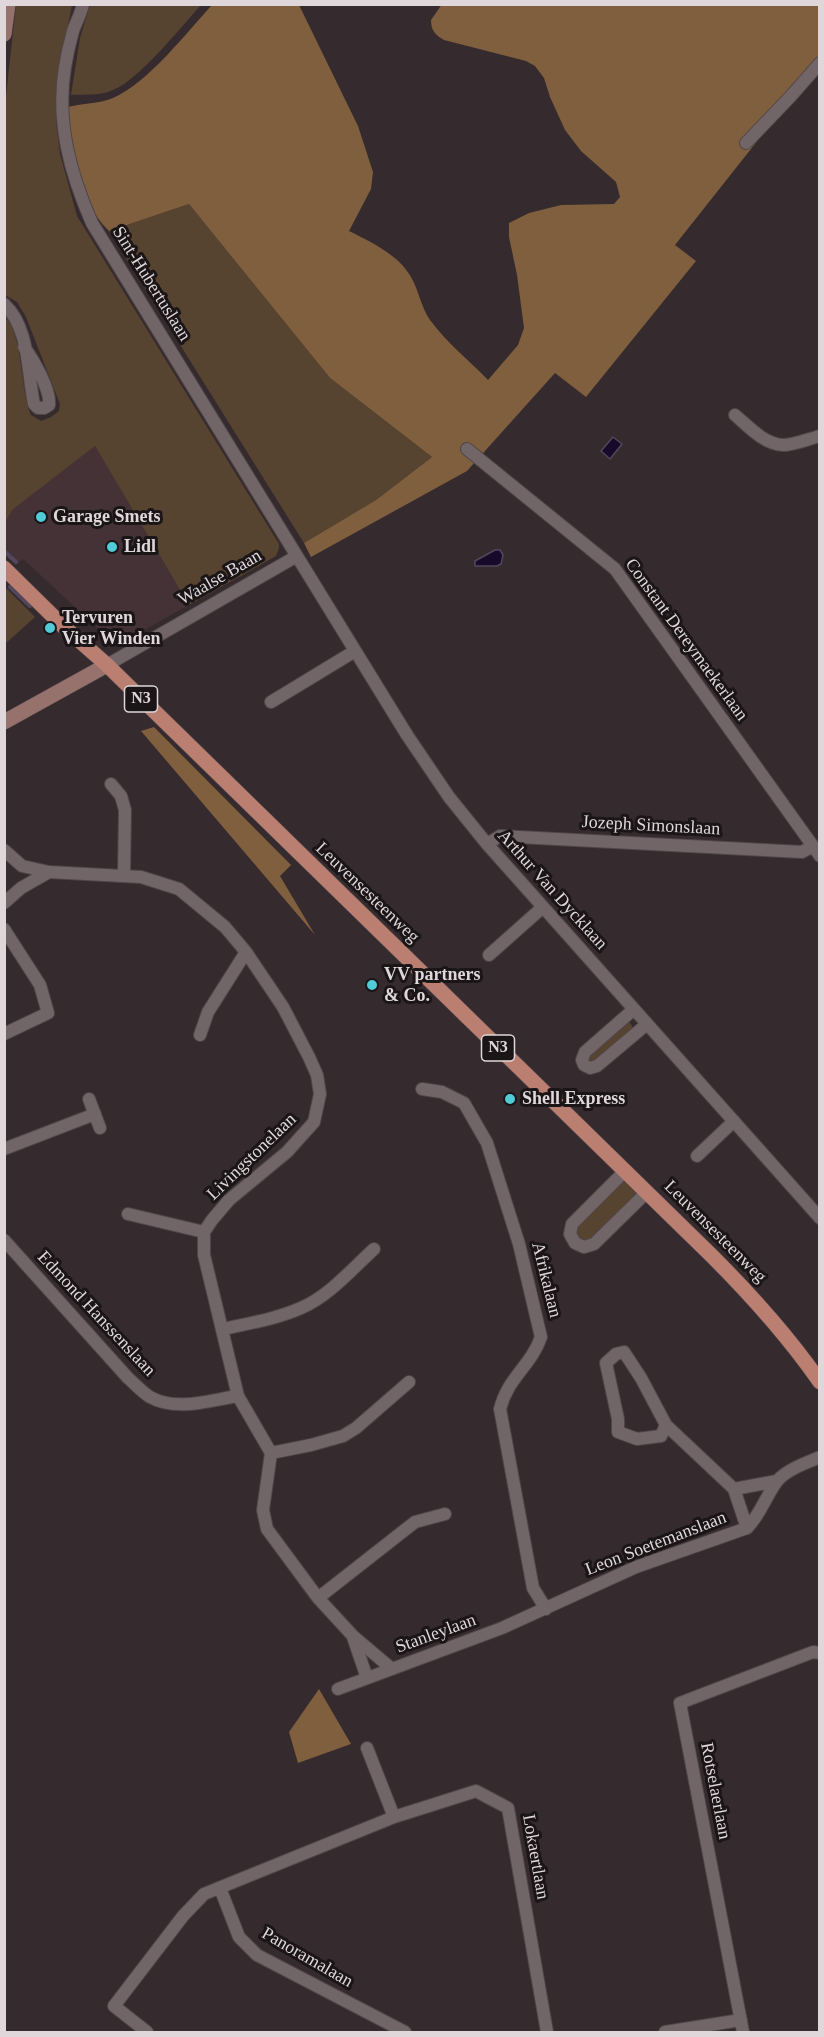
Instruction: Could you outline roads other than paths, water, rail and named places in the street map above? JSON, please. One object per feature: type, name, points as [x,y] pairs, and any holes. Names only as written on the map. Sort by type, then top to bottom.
[{"type":"main road","name":"Leuvensesteenweg","points":[[4,568],[64,627],[107,665],[647,1192],[757,1302],[785,1335],[819,1382]]},
{"type":"street","points":[[4,34],[8,4]]},
{"type":"street","name":"Sint-Hubertuslaan","points":[[83,4],[73,31],[65,68],[63,99],[66,147],[78,191],[92,223],[297,556]]},
{"type":"street","points":[[746,143],[819,63]]},
{"type":"street","points":[[4,304],[16,320],[24,347]]},
{"type":"street","points":[[735,415],[760,437],[772,443],[784,445],[819,436]]},
{"type":"street","name":"Constant Dereymaekerlaan","points":[[467,449],[615,569],[816,851]]},
{"type":"street","name":"Arthur Van Dycklaan","points":[[297,556],[434,776],[465,818],[819,1218]]},
{"type":"street","name":"Waalse Baan","points":[[4,722],[297,556]]},
{"type":"street","points":[[271,702],[355,651]]},
{"type":"street","points":[[111,784],[121,796],[125,810],[124,875]]},
{"type":"street","name":"Jozeph Simonslaan","points":[[487,843],[500,836],[816,851]]},
{"type":"street","name":"Livingstonelaan","points":[[4,850],[22,866],[49,872],[141,877],[179,889],[225,927],[246,952],[277,996],[309,1057],[320,1094],[314,1122],[287,1152],[229,1200],[204,1232]]},
{"type":"street","points":[[21,888],[22,866]]},
{"type":"street","points":[[4,903],[21,888],[49,872]]},
{"type":"street","points":[[489,955],[543,907]]},
{"type":"street","points":[[4,929],[40,985],[48,1014],[4,1034]]},
{"type":"street","points":[[200,1035],[208,1012],[246,952]]},
{"type":"street","points":[[634,1009],[585,1052],[582,1060],[584,1065],[590,1068],[597,1066],[647,1024]]},
{"type":"street","name":"Afrikalaan","points":[[422,1089],[442,1092],[464,1103],[487,1143],[519,1244],[542,1337],[537,1351],[504,1392],[500,1409],[533,1588],[546,1609]]},
{"type":"street","points":[[89,1099],[100,1128]]},
{"type":"street","points":[[4,1149],[94,1114]]},
{"type":"street","points":[[697,1156],[734,1121]]},
{"type":"street","points":[[625,1171],[572,1224],[570,1234],[575,1243],[584,1247],[594,1245],[647,1192]]},
{"type":"street","points":[[128,1214],[204,1232],[204,1255],[224,1329],[238,1396],[271,1453],[263,1510],[267,1529],[318,1598],[353,1636],[392,1669]]},
{"type":"street","name":"Edmond Hanssenslaan","points":[[4,1240],[128,1378],[150,1396],[167,1404],[179,1406],[238,1396]]},
{"type":"street","points":[[224,1329],[271,1318],[303,1307],[331,1289],[374,1249]]},
{"type":"street","points":[[666,1425],[661,1436],[637,1440],[618,1431],[618,1419],[606,1363],[616,1354],[624,1352],[666,1425],[734,1490]]},
{"type":"street","points":[[271,1453],[343,1436],[356,1428],[409,1382]]},
{"type":"street","name":"Leon Soetemanslaan","points":[[747,1528],[734,1490],[777,1481],[795,1468],[819,1457]]},
{"type":"street","name":"Leon Soetemanslaan","points":[[546,1609],[636,1567],[747,1528],[760,1514],[777,1481]]},
{"type":"street","points":[[318,1598],[416,1522],[445,1514]]},
{"type":"street","name":"Stanleylaan","points":[[338,1689],[502,1629],[546,1609]]},
{"type":"street","points":[[353,1636],[368,1678]]},
{"type":"street","name":"Rotselaerlaan","points":[[743,2032],[680,1703],[813,1652],[819,1653]]},
{"type":"street","points":[[367,1748],[394,1817]]},
{"type":"street","name":"Lokaertlaan","points":[[147,2032],[114,2006],[183,1916],[204,1894],[394,1817],[476,1791],[508,1808],[547,2032]]},
{"type":"street","name":"Panoramalaan","points":[[220,1888],[239,1937],[257,1955],[405,2032]]},
{"type":"street","points":[[665,2032],[741,2020]]},
{"type":"waterway","points":[[4,551],[16,562]]},
{"type":"waterway","points":[[10,587],[30,606]]},
{"type":"place","name":"Garage Smets","points":[[41,517]]},
{"type":"place","name":"Lidl","points":[[112,547]]},
{"type":"place","name":"Tervuren Vier Winden","points":[[50,628]]},
{"type":"place","name":"VV partners & Co.","points":[[372,985]]},
{"type":"place","name":"Shell Express","points":[[510,1099]]}]
